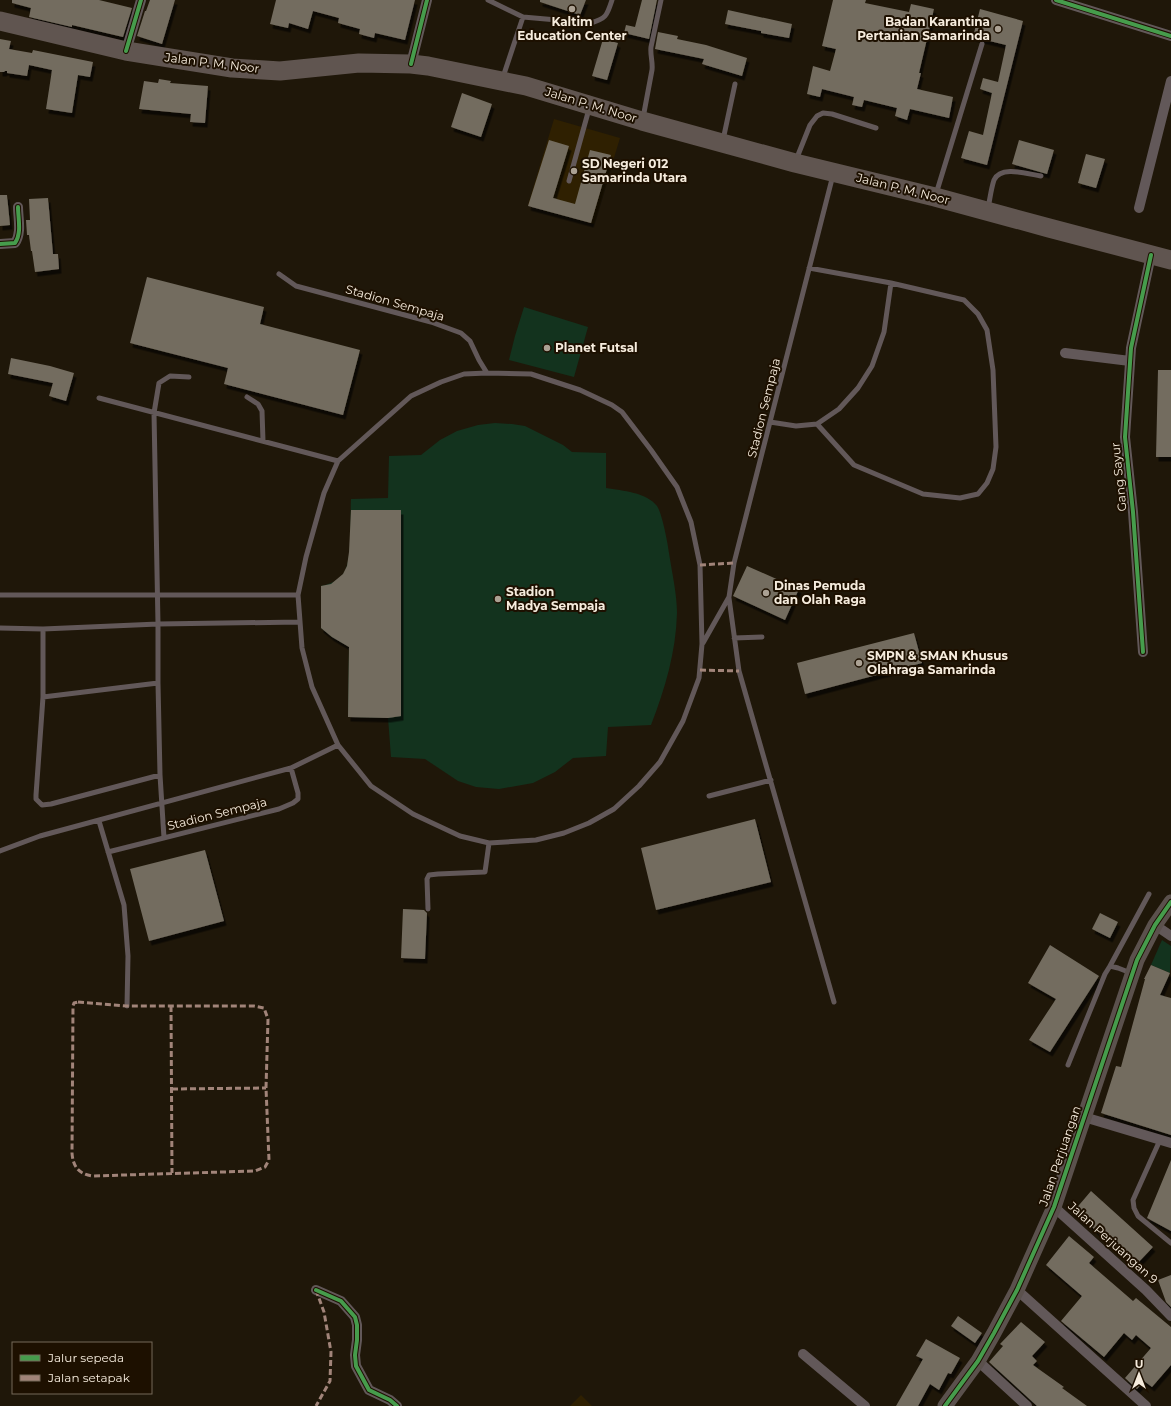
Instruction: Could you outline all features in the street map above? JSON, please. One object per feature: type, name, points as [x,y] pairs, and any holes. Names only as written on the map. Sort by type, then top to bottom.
[{"type":"highway","name":"Jalan P. M. Noor","points":[[0,21],[126,51],[232,68],[280,71],[359,63],[411,64],[428,66],[526,86],[642,121],[795,163],[935,196],[1171,260]]},
{"type":"street","points":[[126,51],[141,0]]},
{"type":"street","points":[[411,64],[427,0]]},
{"type":"street","points":[[1056,0],[1171,36]]},
{"type":"street","points":[[1139,208],[1171,81]]},
{"type":"street","points":[[0,244],[15,243],[17,240],[19,230],[18,207]]},
{"type":"street","name":"Gang Sayur","points":[[1143,652],[1133,512],[1125,438],[1131,348],[1151,255]]},
{"type":"street","points":[[1065,353],[1130,361]]},
{"type":"street","name":"Jalan Perjuangan","points":[[944,1406],[978,1361],[1017,1290],[1054,1207],[1132,974],[1144,943],[1171,902]]},
{"type":"street","points":[[1155,925],[1171,936]]},
{"type":"street","points":[[1084,1117],[1171,1143]]},
{"type":"street","name":"Jalan Perjuangan 9","points":[[1054,1207],[1146,1290],[1171,1316]]},
{"type":"street","points":[[316,1290],[341,1302],[355,1317],[357,1325],[355,1355],[356,1366],[369,1390],[390,1400],[397,1406]]},
{"type":"street","points":[[1017,1290],[1146,1406]]},
{"type":"street","points":[[803,1354],[865,1406]]},
{"type":"street","points":[[978,1361],[1027,1406]]},
{"type":"lane","points":[[488,0],[523,17],[591,23],[602,20],[608,14],[612,0]]},
{"type":"lane","points":[[642,121],[652,70],[651,48],[662,0]]},
{"type":"lane","points":[[501,82],[523,17]]},
{"type":"lane","points":[[935,196],[982,44]]},
{"type":"lane","points":[[722,143],[735,84]]},
{"type":"lane","points":[[569,181],[590,105]]},
{"type":"lane","points":[[795,163],[810,125],[817,116],[823,113],[832,114],[876,128]]},
{"type":"lane","points":[[988,211],[994,180],[998,173],[1005,171],[1041,176]]},
{"type":"lane","name":"Stadion Sempaja","points":[[702,644],[729,597],[734,563],[834,172]]},
{"type":"lane","points":[[810,268],[964,300],[978,314],[986,330],[993,370],[996,447],[993,469],[987,483],[978,494],[960,498],[923,494],[854,465],[817,424]]},
{"type":"lane","name":"Stadion Sempaja","points":[[280,274],[296,286],[431,322],[461,333],[470,341],[487,373]]},
{"type":"lane","points":[[770,422],[796,426],[817,424],[839,409],[858,388],[872,366],[884,332],[891,284]]},
{"type":"lane","name":"Stadion Sempaja","points":[[464,374],[531,374],[580,390],[622,412],[677,487],[691,522],[700,565],[702,644],[699,678],[683,721],[660,762],[639,786],[614,809],[564,833],[536,840],[488,843],[460,836],[413,814],[371,786],[338,745],[312,687],[302,648],[298,595],[306,557],[324,493],[338,461],[411,396],[440,382],[464,374]]},
{"type":"lane","points":[[164,838],[160,775],[154,413],[159,383],[170,376],[189,377]]},
{"type":"lane","points":[[247,397],[258,404],[262,411],[264,441]]},
{"type":"lane","points":[[99,398],[338,461]]},
{"type":"lane","points":[[0,595],[298,595]]},
{"type":"lane","points":[[729,597],[739,671],[834,1002]]},
{"type":"lane","points":[[0,628],[43,629],[158,624],[299,622]]},
{"type":"lane","points":[[43,629],[43,697],[36,799],[42,804],[51,804],[160,775]]},
{"type":"lane","points":[[734,638],[762,637]]},
{"type":"lane","points":[[43,697],[158,683]]},
{"type":"lane","name":"Stadion Sempaja","points":[[0,851],[40,836],[291,768],[338,745]]},
{"type":"lane","name":"Stadion Sempaja","points":[[108,852],[279,809],[293,803],[298,799],[298,793],[291,768]]},
{"type":"lane","points":[[709,796],[771,780]]},
{"type":"lane","points":[[99,821],[124,905],[128,956],[127,1006]]},
{"type":"lane","points":[[428,909],[427,879],[429,875],[485,872],[488,843]]},
{"type":"lane","points":[[1068,1065],[1105,974],[1149,894]]},
{"type":"lane","points":[[1110,966],[1132,974]]},
{"type":"lane","points":[[1160,1140],[1133,1200],[1134,1208],[1138,1216],[1171,1243]]},
{"type":"shaded area","name":"SD Negeri 012 Samarinda Utara","points":[[554,119],[620,138],[594,224],[528,205]]},
{"type":"shaded area","points":[[581,1395],[592,1406],[570,1406]]},
{"type":"green space","name":"Planet Futsal","points":[[524,307],[588,327],[574,377],[509,360]]},
{"type":"green space","name":"Stadion Madya Sempaja","points":[[495,423],[525,426],[563,445],[572,452],[606,453],[606,488],[641,495],[652,501],[659,510],[667,543],[677,606],[676,628],[669,670],[651,725],[608,727],[606,756],[573,758],[555,772],[533,783],[499,789],[476,787],[458,781],[425,759],[391,757],[388,718],[348,717],[349,647],[332,637],[321,628],[321,586],[340,578],[347,566],[350,547],[351,499],[388,498],[389,456],[421,455],[440,440],[457,431],[478,425]]},
{"type":"green space","points":[[1162,940],[1171,946],[1170,973],[1151,965]]},
{"type":"building","points":[[12,0],[99,0],[132,8],[123,37],[29,17],[31,8],[12,3]]},
{"type":"building","points":[[150,0],[175,0],[162,44],[137,36]]},
{"type":"building","points":[[276,0],[415,0],[405,40],[375,33],[374,38],[359,34],[360,29],[338,23],[339,18],[313,11],[308,29],[289,23],[288,28],[270,24]]},
{"type":"building","name":"Kaltim Education Center","points":[[540,0],[586,0],[580,15],[540,2]]},
{"type":"building","points":[[642,0],[657,0],[649,39],[624,33],[626,25],[635,27]]},
{"type":"building","points":[[833,0],[866,0],[865,3],[909,12],[911,4],[934,9],[919,73],[921,73],[917,89],[953,97],[949,118],[910,109],[907,120],[895,116],[897,108],[864,100],[862,107],[852,105],[854,97],[822,89],[820,97],[807,94],[813,66],[830,71],[836,49],[822,46]]},
{"type":"building","points":[[980,9],[1023,21],[987,165],[961,158],[969,131],[983,135],[992,93],[980,89],[983,78],[998,82],[1006,45],[973,37]]},
{"type":"building","points":[[728,10],[792,24],[789,38],[725,24]]},
{"type":"building","points":[[658,32],[678,36],[677,39],[706,45],[747,58],[742,76],[702,64],[704,59],[655,49]]},
{"type":"building","points":[[0,39],[11,41],[9,49],[32,53],[33,50],[93,62],[90,77],[78,75],[72,113],[46,109],[52,70],[29,65],[27,76],[7,73],[7,71],[0,72]]},
{"type":"building","points":[[603,39],[618,43],[607,80],[592,76]]},
{"type":"building","points":[[159,79],[171,81],[170,83],[208,86],[205,123],[190,122],[191,114],[139,109],[144,81],[158,83]]},
{"type":"building","points":[[462,93],[492,104],[481,137],[451,127]]},
{"type":"building","points":[[549,140],[569,146],[553,198],[575,204],[590,150],[611,155],[591,223],[528,206]]},
{"type":"building","points":[[1019,140],[1054,150],[1047,174],[1012,164]]},
{"type":"building","points":[[1086,154],[1105,159],[1096,188],[1078,183]]},
{"type":"building","points":[[0,195],[7,195],[10,225],[0,226]]},
{"type":"building","points":[[48,198],[53,254],[58,254],[59,269],[35,272],[29,235],[27,235],[26,220],[30,220],[29,199]]},
{"type":"building","points":[[147,277],[264,307],[260,324],[360,350],[343,415],[224,384],[228,368],[130,343]]},
{"type":"building","points":[[11,358],[50,366],[74,373],[66,401],[49,396],[53,383],[8,374]]},
{"type":"building","points":[[1158,370],[1171,370],[1171,457],[1156,457]]},
{"type":"building","points":[[351,510],[401,510],[401,716],[388,718],[348,717],[349,647],[332,637],[321,628],[321,586],[331,584],[343,574],[347,566]]},
{"type":"building","name":"Dinas Pemuda dan Olah Raga","points":[[747,566],[799,589],[785,620],[733,596]]},
{"type":"building","name":"SMPN & SMAN Khusus Olahraga Samarinda","points":[[914,633],[922,663],[805,694],[797,663]]},
{"type":"building","points":[[755,819],[771,882],[656,910],[641,848]]},
{"type":"building","points":[[205,850],[224,921],[149,941],[130,869]]},
{"type":"building","points":[[403,909],[424,910],[427,913],[425,959],[401,958]]},
{"type":"building","points":[[1100,913],[1118,922],[1110,938],[1092,929]]},
{"type":"building","points":[[1050,945],[1099,976],[1050,1052],[1029,1040],[1056,999],[1028,983]]},
{"type":"building","points":[[1151,965],[1170,973],[1160,995],[1171,998],[1171,1135],[1101,1113],[1116,1066],[1121,1067],[1144,979]]},
{"type":"building","points":[[1171,1160],[1171,1231],[1147,1218]]},
{"type":"building","points":[[1091,1191],[1153,1247],[1135,1266],[1074,1211]]},
{"type":"building","points":[[1069,1236],[1094,1257],[1089,1263],[1133,1301],[1136,1298],[1171,1327],[1171,1365],[1152,1387],[1144,1381],[1137,1389],[1125,1378],[1151,1348],[1136,1335],[1132,1340],[1124,1333],[1104,1357],[1061,1321],[1082,1296],[1046,1265]]},
{"type":"building","points":[[1171,1275],[1171,1307],[1166,1302],[1158,1280]]},
{"type":"building","points":[[958,1316],[982,1333],[975,1343],[951,1326]]},
{"type":"building","points":[[1021,1322],[1045,1342],[1032,1356],[1037,1361],[1033,1365],[1064,1387],[1062,1388],[1087,1406],[1037,1406],[989,1362],[1003,1346],[1000,1344]]},
{"type":"building","points":[[926,1339],[960,1358],[951,1374],[948,1373],[939,1390],[930,1384],[918,1406],[896,1406],[923,1359],[916,1356]]},
{"type":"marked path","points":[[700,565],[734,563]]},
{"type":"marked path","points":[[700,670],[739,671]]},
{"type":"marked path","points":[[78,1002],[127,1006],[254,1006],[264,1008],[268,1019],[266,1088],[269,1160],[265,1167],[255,1171],[92,1176],[80,1172],[75,1166],[72,1153],[73,1006],[74,1003],[78,1002]]},
{"type":"marked path","points":[[171,1006],[172,1173]]},
{"type":"marked path","points":[[172,1089],[266,1088]]},
{"type":"marked path","points":[[316,1290],[324,1312],[331,1352],[330,1381],[316,1406]]},
{"type":"cycle path","points":[[126,51],[141,0]]},
{"type":"cycle path","points":[[411,64],[427,0]]},
{"type":"cycle path","points":[[1056,0],[1171,36]]},
{"type":"cycle path","points":[[0,244],[15,243],[17,239],[19,230],[18,207]]},
{"type":"cycle path","points":[[1143,652],[1133,512],[1125,437],[1131,348],[1151,255]]},
{"type":"cycle path","points":[[945,1406],[978,1361],[1017,1290],[1054,1207],[1137,960],[1155,925],[1171,902]]},
{"type":"cycle path","points":[[316,1290],[341,1301],[355,1317],[357,1325],[355,1355],[356,1366],[369,1390],[390,1400],[397,1406]]},
{"type":"place","name":"Kaltim Education Center","points":[[572,9]]},
{"type":"place","name":"Badan Karantina Pertanian Samarinda","points":[[998,29]]},
{"type":"place","name":"SD Negeri 012 Samarinda Utara","points":[[574,171]]},
{"type":"place","name":"Planet Futsal","points":[[547,348]]},
{"type":"place","name":"Dinas Pemuda dan Olah Raga","points":[[766,593]]},
{"type":"place","name":"Stadion Madya Sempaja","points":[[498,599]]},
{"type":"place","name":"SMPN & SMAN Khusus Olahraga Samarinda","points":[[859,663]]}]
